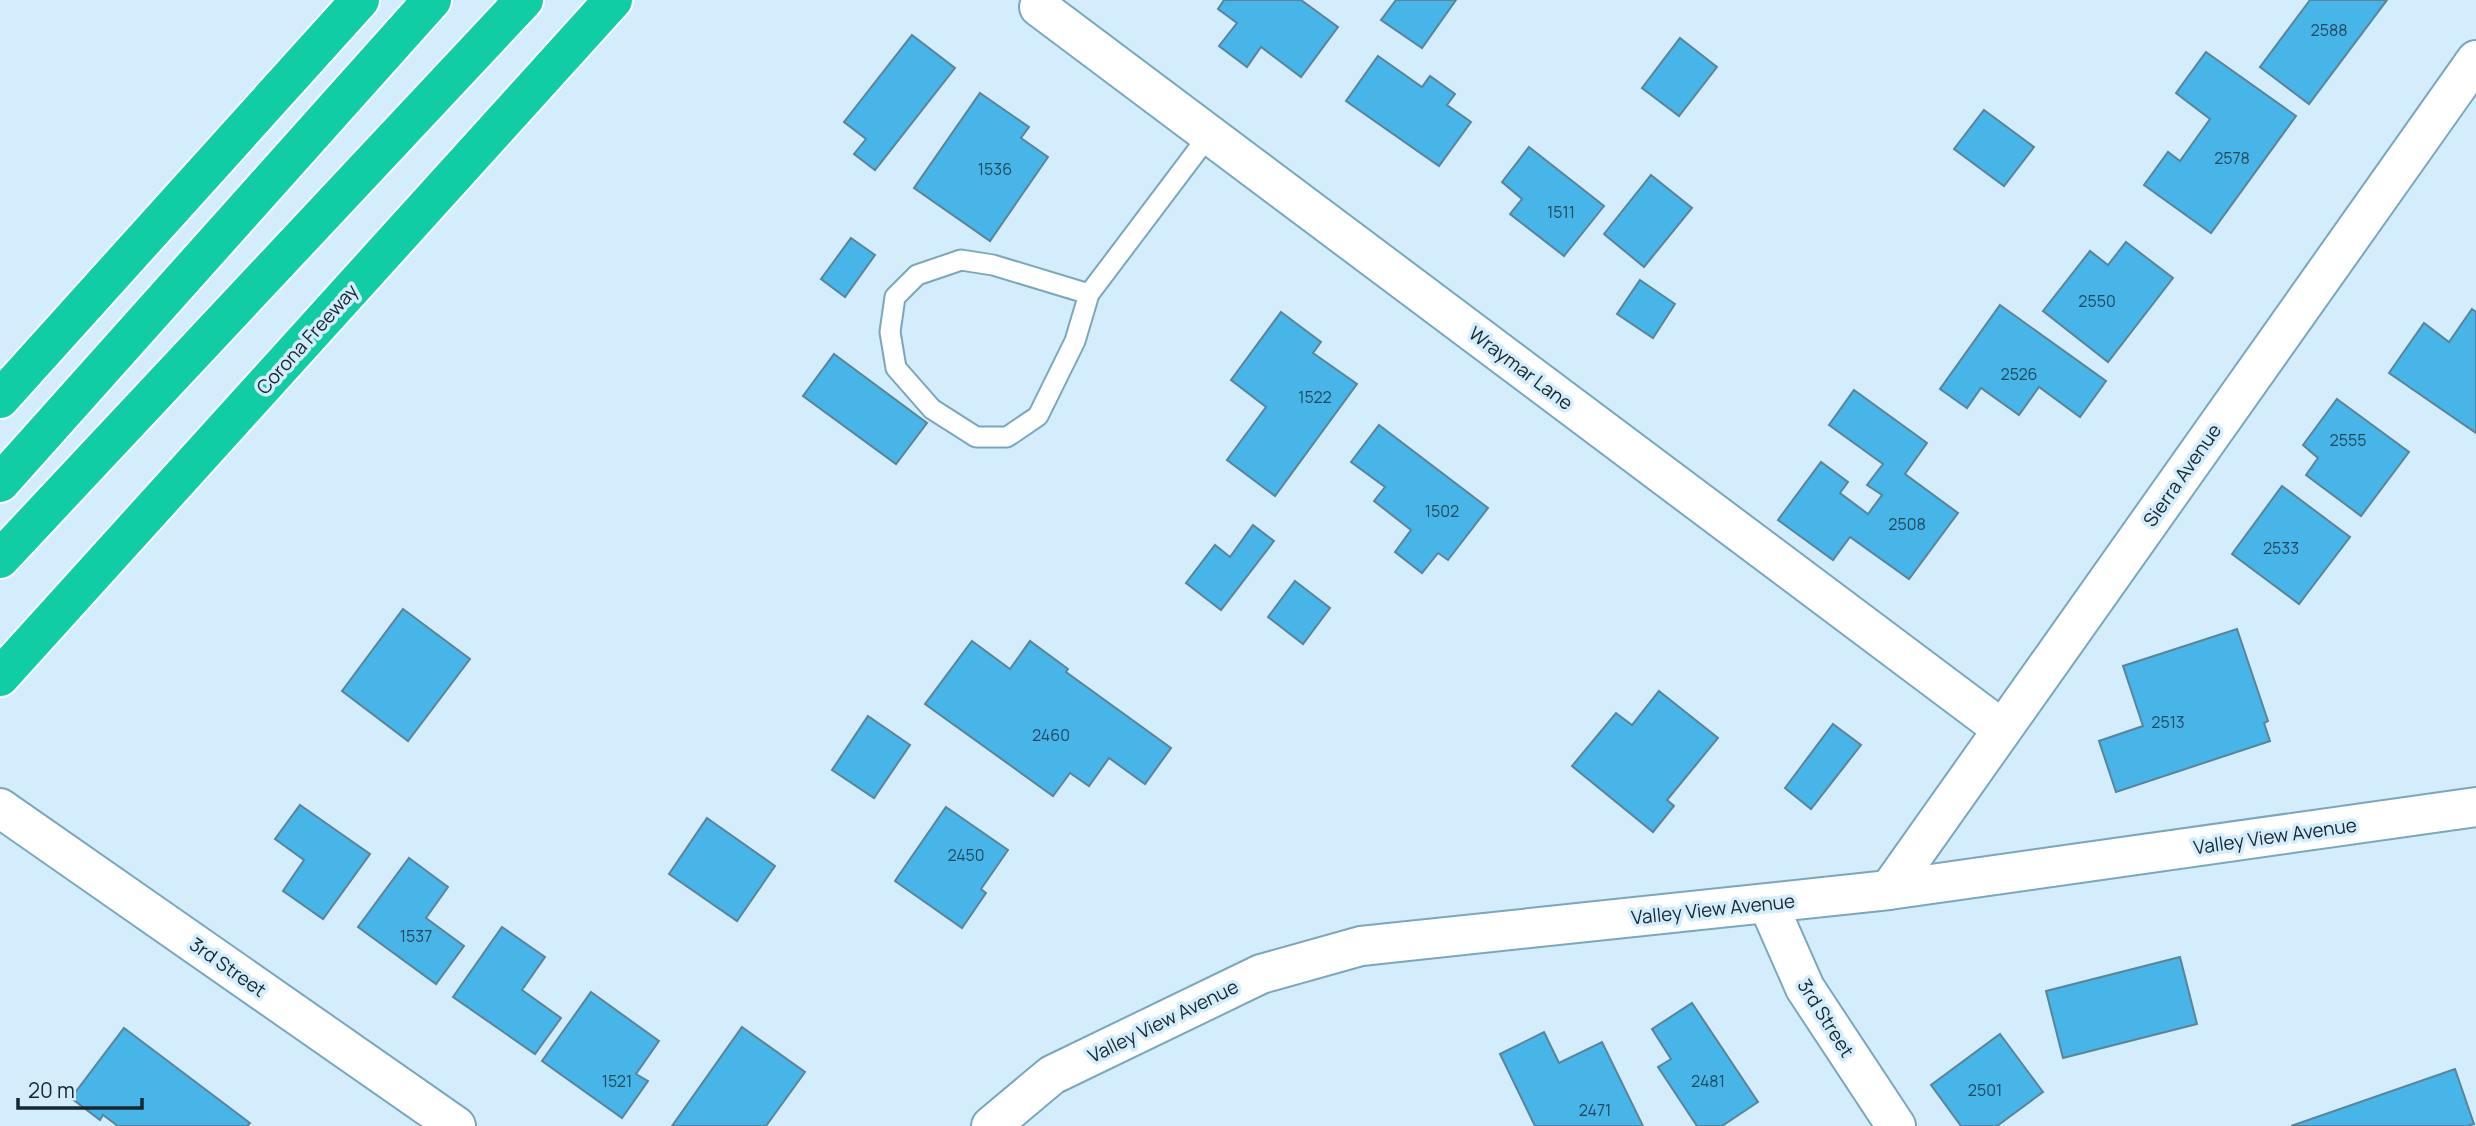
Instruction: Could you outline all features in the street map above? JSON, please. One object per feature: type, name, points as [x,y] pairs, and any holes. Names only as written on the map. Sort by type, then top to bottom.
[{"type":"highway","points":[[0,399],[360,0]]},
{"type":"highway","points":[[0,483],[432,0]]},
{"type":"highway","points":[[0,559],[524,0]]},
{"type":"highway","name":"Corona Freeway","points":[[0,677],[613,0]]},
{"type":"street","name":"Wraymar Lane","points":[[1039,7],[2003,729]]},
{"type":"street","name":"Sierra Avenue","points":[[1889,890],[2476,60]]},
{"type":"street","name":"Valley View Avenue","points":[[991,1126],[1052,1075],[1273,970],[1361,946],[1889,890],[2476,807]]},
{"type":"street","name":"3rd Street","points":[[0,808],[456,1126]]},
{"type":"street","name":"3rd Street","points":[[1768,904],[1805,988],[1896,1126]]},
{"type":"lane","points":[[1089,294],[993,265],[961,260],[917,275],[895,297],[890,332],[896,368],[932,409],[976,436],[1007,437],[1038,416],[1075,341],[1089,294],[1209,135]]},
{"type":"building","points":[[1224,0],[1301,0],[1338,27],[1301,77],[1261,47],[1247,67],[1219,46],[1237,23],[1218,9]]},
{"type":"building","points":[[1396,0],[1456,0],[1422,48],[1381,20]]},
{"type":"building","points":[[2310,0],[2387,0],[2309,104],[2260,67]]},
{"type":"building","points":[[912,35],[955,68],[875,170],[854,154],[866,139],[844,122]]},
{"type":"building","points":[[1680,38],[1717,67],[1679,116],[1642,88]]},
{"type":"building","points":[[2206,52],[2296,116],[2211,233],[2144,185],[2168,152],[2180,161],[2210,119],[2176,93]]},
{"type":"building","points":[[1378,56],[1422,87],[1430,76],[1455,94],[1447,105],[1471,122],[1439,166],[1346,101]]},
{"type":"building","points":[[980,93],[1029,127],[1021,138],[1048,157],[990,241],[914,188]]},
{"type":"building","points":[[1984,110],[2034,147],[2004,186],[1954,149]]},
{"type":"building","points":[[1529,147],[1604,206],[1564,256],[1510,214],[1522,199],[1502,182]]},
{"type":"building","points":[[1651,175],[1692,208],[1644,267],[1604,234]]},
{"type":"building","points":[[851,238],[875,255],[845,297],[821,279]]},
{"type":"building","points":[[2126,242],[2173,278],[2108,362],[2043,311],[2090,251],[2108,265]]},
{"type":"building","points":[[1640,280],[1675,304],[1653,338],[1617,314]]},
{"type":"building","points":[[2000,305],[2106,381],[2080,417],[2039,387],[2019,415],[1981,388],[1967,408],[1940,389]]},
{"type":"building","points":[[2472,309],[2476,312],[2476,433],[2389,373],[2424,323],[2449,342]]},
{"type":"building","points":[[1281,312],[1321,342],[1313,353],[1357,384],[1275,496],[1227,460],[1266,407],[1231,380]]},
{"type":"building","points":[[834,354],[927,423],[896,464],[803,396]]},
{"type":"building","points":[[1854,390],[1927,443],[1905,474],[1958,513],[1909,579],[1850,537],[1833,560],[1778,520],[1821,462],[1848,482],[1840,493],[1868,514],[1882,495],[1867,485],[1883,464],[1829,425]]},
{"type":"building","points":[[2337,399],[2409,452],[2361,516],[2306,475],[2318,458],[2303,445]]},
{"type":"building","points":[[1379,425],[1488,508],[1448,560],[1438,553],[1422,573],[1395,552],[1411,530],[1374,501],[1385,487],[1351,462]]},
{"type":"building","points":[[2282,486],[2350,537],[2299,604],[2232,554]]},
{"type":"building","points":[[1253,525],[1274,541],[1221,610],[1186,583],[1215,545],[1230,557]]},
{"type":"building","points":[[1295,581],[1330,608],[1303,644],[1268,617]]},
{"type":"building","points":[[403,609],[470,659],[408,741],[342,691]]},
{"type":"building","points":[[2237,629],[2268,721],[2264,723],[2270,741],[2116,792],[2099,741],[2143,726],[2123,666]]},
{"type":"building","points":[[972,641],[1010,669],[1030,641],[1068,669],[1066,672],[1171,748],[1145,784],[1109,758],[1089,786],[1070,773],[1053,796],[925,704]]},
{"type":"building","points":[[1659,691],[1718,738],[1667,800],[1674,806],[1653,832],[1572,766],[1616,713],[1632,725]]},
{"type":"building","points":[[868,716],[910,745],[874,798],[832,770]]},
{"type":"building","points":[[1833,724],[1861,745],[1811,809],[1785,788]]},
{"type":"building","points":[[300,805],[370,854],[323,919],[283,891],[304,860],[275,839]]},
{"type":"building","points":[[946,807],[1008,850],[981,889],[986,893],[962,928],[895,881]]},
{"type":"building","points":[[707,818],[775,866],[737,921],[669,874]]},
{"type":"building","points":[[409,858],[448,887],[426,918],[464,946],[436,984],[358,927]]},
{"type":"building","points":[[502,927],[545,957],[522,990],[561,1018],[535,1054],[453,997]]},
{"type":"building","points":[[2180,957],[2197,1024],[2063,1058],[2046,991]]},
{"type":"building","points":[[591,992],[659,1041],[636,1074],[648,1081],[622,1118],[542,1061]]},
{"type":"building","points":[[1692,1003],[1758,1102],[1722,1126],[1697,1126],[1658,1067],[1671,1059],[1652,1029]]},
{"type":"building","points":[[742,1027],[805,1072],[766,1126],[672,1126]]},
{"type":"building","points":[[124,1028],[250,1123],[247,1126],[118,1126],[103,1115],[100,1120],[71,1098]]},
{"type":"building","points":[[1544,1032],[1559,1063],[1602,1042],[1643,1126],[1535,1126],[1500,1054]]},
{"type":"building","points":[[2000,1034],[2043,1092],[1997,1126],[1961,1126],[1931,1085]]},
{"type":"building","points":[[2455,1069],[2474,1124],[2291,1126]]}]
